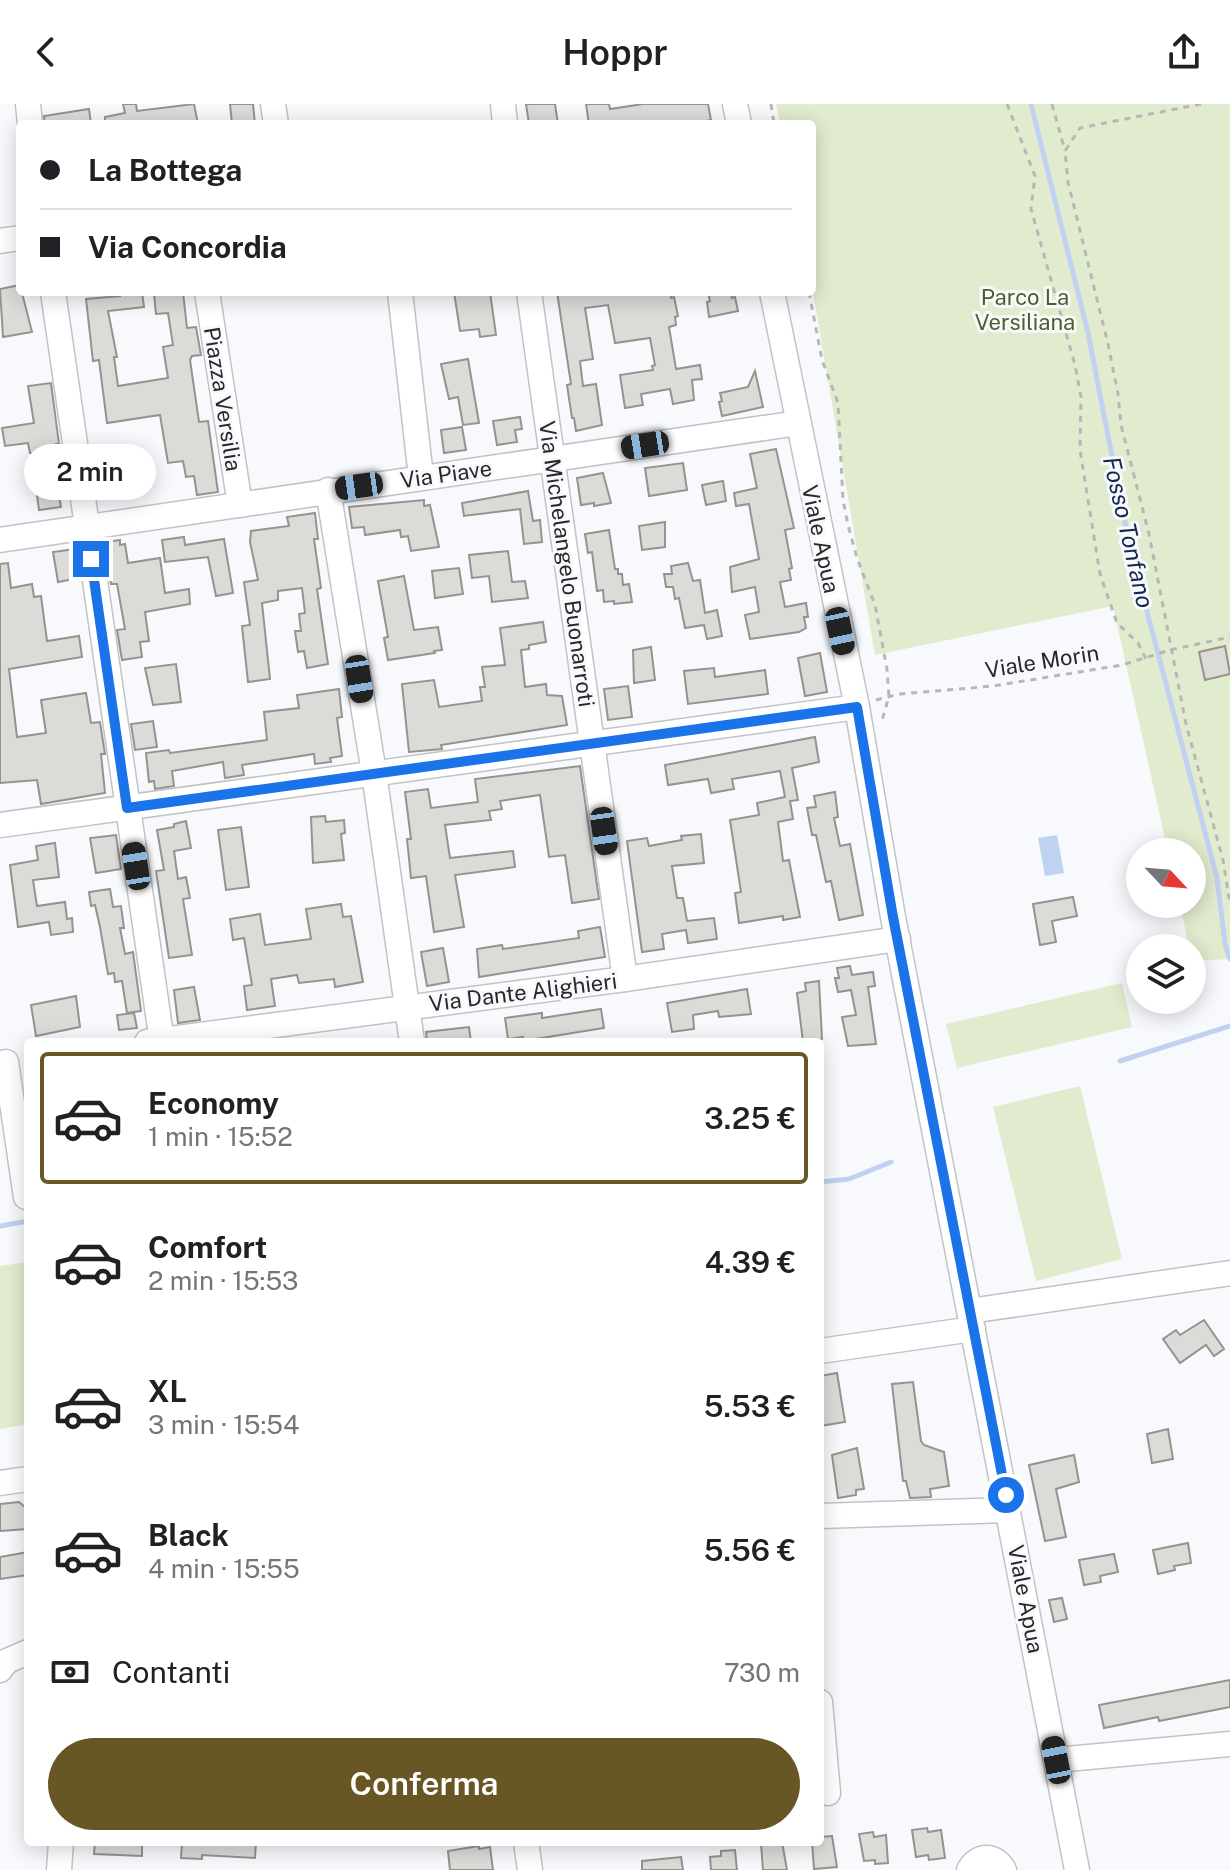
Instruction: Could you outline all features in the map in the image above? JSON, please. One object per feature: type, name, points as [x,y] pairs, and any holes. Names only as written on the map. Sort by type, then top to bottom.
[{"type":"street","points":[[54,296],[157,1038]]},
{"type":"street","name":"Piazza Versilia","points":[[208,296],[240,505]]},
{"type":"street","points":[[400,296],[421,477]]},
{"type":"street","name":"Via Michelangelo Buonarroti","points":[[530,296],[625,979]]},
{"type":"street","name":"Viale Apua","points":[[773,296],[857,707],[898,939],[1077,1870]]},
{"type":"street","name":"Via Piave","points":[[0,540],[798,423]]},
{"type":"street","points":[[328,490],[374,773],[411,1038]]},
{"type":"street","points":[[0,825],[857,707]]},
{"type":"street","name":"Via Dante Alighieri","points":[[178,1038],[625,979],[898,939]]},
{"type":"street","points":[[11,1062],[24,1179]]},
{"type":"street","points":[[824,1350],[1230,1273]]},
{"type":"street","points":[[0,1483],[24,1480]]},
{"type":"street","points":[[824,1516],[1008,1510]]},
{"type":"street","points":[[0,1670],[7,1661],[24,1654]]},
{"type":"street","points":[[1056,1760],[1230,1744]]},
{"type":"street","points":[[824,1769],[828,1793]]},
{"type":"street","points":[[59,1870],[61,1846]]},
{"type":"street","points":[[527,1846],[530,1870]]},
{"type":"street","points":[[969,1870],[977,1860],[989,1858],[1000,1863],[1004,1870]]},
{"type":"path","points":[[1007,104],[1035,176],[1031,209],[1079,387],[1080,450],[1100,574],[1117,623],[1138,643],[1146,659]]},
{"type":"path","points":[[1052,104],[1110,356],[1121,425],[1149,534],[1186,724],[1223,860],[1230,904]]},
{"type":"path","points":[[1065,151],[1080,128],[1201,104]]},
{"type":"path","points":[[810,296],[822,360],[838,403],[843,500],[857,558],[875,605],[889,696]]},
{"type":"path","name":"Viale Morin","points":[[857,707],[889,696],[993,686],[1146,659],[1170,650],[1230,637]]},
{"type":"green space","name":"Parco La Versiliana","points":[[776,104],[1230,104],[1230,959],[1206,960],[1206,934],[1186,934],[1183,918],[1206,918],[1206,838],[1165,838],[1113,606],[875,655],[814,296],[816,296],[816,120],[779,120]]},
{"type":"green space","points":[[1122,983],[1126,1014],[1129,1014],[1132,1027],[957,1068],[946,1024]]},
{"type":"green space","points":[[1080,1086],[1122,1259],[1036,1281],[993,1107]]},
{"type":"green space","points":[[24,1263],[24,1425],[0,1429],[0,1266]]},
{"type":"water","points":[[1057,835],[1064,873],[1045,876],[1038,838]]},
{"type":"building","points":[[123,104],[136,104],[137,111],[194,104],[197,120],[105,120],[105,117],[125,113]]},
{"type":"building","points":[[230,104],[253,104],[255,120],[232,120]]},
{"type":"building","points":[[526,104],[555,104],[557,120],[528,120]]},
{"type":"building","points":[[586,104],[609,104],[610,109],[643,104],[708,104],[711,120],[588,120]]},
{"type":"building","points":[[89,109],[90,120],[44,120],[44,116]]},
{"type":"building","points":[[16,286],[16,296],[23,296],[32,332],[3,337],[0,289]]},
{"type":"building","points":[[143,296],[144,307],[108,311],[117,357],[114,357],[118,386],[168,378],[163,347],[173,345],[168,313],[156,314],[154,296],[183,296],[187,328],[196,327],[201,355],[192,356],[190,360],[199,422],[208,421],[218,492],[197,495],[194,476],[186,477],[183,461],[168,463],[160,415],[107,423],[99,360],[93,361],[86,299]]},
{"type":"building","points":[[455,296],[491,296],[496,335],[480,337],[479,329],[460,331]]},
{"type":"building","points":[[558,296],[674,297],[678,316],[675,317],[676,325],[669,327],[676,369],[700,365],[702,379],[692,380],[694,400],[673,404],[670,389],[641,394],[643,405],[625,408],[620,375],[653,370],[652,366],[655,365],[650,338],[615,343],[608,305],[585,308],[593,359],[580,361],[583,386],[596,384],[602,425],[576,431],[567,385],[571,384]]},
{"type":"building","points":[[709,296],[735,297],[738,311],[709,317],[707,302],[710,301]]},
{"type":"building","points":[[468,359],[479,423],[463,425],[458,397],[449,399],[441,364]]},
{"type":"building","points":[[755,371],[763,407],[722,416],[720,393],[748,387]]},
{"type":"building","points":[[51,383],[59,444],[56,444],[57,450],[51,450],[61,507],[39,510],[37,495],[40,491],[34,453],[30,453],[28,443],[5,446],[2,428],[34,423],[28,386]]},
{"type":"building","points":[[520,417],[522,429],[515,430],[517,442],[497,445],[493,421]]},
{"type":"building","points":[[462,427],[466,450],[444,453],[441,430]]},
{"type":"building","points":[[776,449],[794,528],[785,530],[792,568],[789,569],[791,580],[780,582],[785,607],[806,603],[808,617],[804,617],[806,628],[799,632],[750,639],[745,615],[759,612],[755,587],[732,592],[730,567],[759,559],[749,504],[736,506],[734,493],[757,488],[750,454]]},
{"type":"building","points":[[683,463],[687,490],[649,496],[645,468]]},
{"type":"building","points":[[603,473],[611,503],[581,505],[577,478]]},
{"type":"building","points":[[723,481],[726,501],[706,505],[702,485]]},
{"type":"building","points":[[528,491],[533,521],[540,520],[542,542],[524,544],[520,509],[464,516],[462,503]]},
{"type":"building","points":[[424,500],[424,506],[430,505],[439,547],[411,551],[408,536],[401,537],[400,530],[365,535],[364,527],[352,528],[349,507]]},
{"type":"building","points":[[315,513],[318,539],[314,539],[321,588],[317,589],[328,664],[307,668],[304,651],[298,652],[295,631],[301,631],[299,614],[305,613],[302,588],[278,591],[278,600],[262,603],[270,679],[248,682],[242,626],[250,625],[244,582],[258,580],[250,542],[251,531],[289,526],[287,517]]},
{"type":"building","points":[[665,522],[665,547],[642,550],[639,526]]},
{"type":"building","points":[[609,530],[615,569],[622,574],[623,585],[629,584],[632,602],[604,602],[603,590],[597,591],[592,552],[588,553],[585,534]]},
{"type":"building","points":[[184,537],[185,545],[224,539],[233,593],[216,596],[208,557],[165,562],[162,540]]},
{"type":"building","points":[[120,540],[120,545],[125,544],[128,563],[160,558],[165,593],[189,589],[190,604],[145,612],[149,641],[140,642],[142,657],[122,660],[117,630],[125,629],[117,584],[111,584],[105,542]]},
{"type":"building","points":[[75,549],[79,578],[58,582],[53,552]]},
{"type":"building","points":[[508,551],[512,582],[525,581],[528,598],[492,602],[489,576],[472,578],[469,555]]},
{"type":"building","points":[[8,563],[11,588],[32,584],[34,597],[41,596],[47,641],[79,636],[82,657],[9,669],[17,737],[46,733],[41,700],[86,693],[91,723],[100,722],[105,754],[101,754],[105,793],[41,804],[37,780],[0,783],[0,564]]},
{"type":"building","points":[[688,563],[693,581],[700,580],[705,613],[717,610],[722,636],[707,639],[704,625],[685,628],[679,598],[675,599],[673,587],[666,587],[664,574],[672,574],[671,566]]},
{"type":"building","points":[[459,568],[463,594],[435,598],[432,571]]},
{"type":"building","points":[[404,576],[414,630],[438,627],[442,650],[388,660],[384,638],[388,637],[378,581]]},
{"type":"building","points":[[543,622],[546,642],[521,650],[525,687],[546,684],[547,695],[562,696],[567,725],[441,745],[442,749],[409,752],[402,684],[434,680],[439,707],[482,701],[480,687],[485,687],[482,667],[505,665],[500,628]]},
{"type":"building","points":[[1225,646],[1230,674],[1205,680],[1199,652]]},
{"type":"building","points":[[651,647],[655,680],[634,683],[633,650]]},
{"type":"building","points":[[820,653],[827,692],[805,696],[798,658]]},
{"type":"building","points":[[176,664],[181,702],[153,705],[145,668]]},
{"type":"building","points":[[714,668],[715,677],[765,670],[768,694],[688,704],[684,671]]},
{"type":"building","points":[[628,686],[632,717],[608,720],[604,689]]},
{"type":"building","points":[[339,689],[342,717],[337,718],[342,756],[330,758],[331,762],[315,764],[314,754],[242,765],[244,775],[225,778],[223,762],[172,771],[174,786],[155,789],[154,781],[149,782],[146,753],[169,750],[170,753],[267,740],[264,712],[299,708],[297,695]]},
{"type":"building","points":[[153,721],[157,747],[135,750],[131,724]]},
{"type":"building","points":[[815,737],[819,762],[792,768],[798,800],[790,801],[793,819],[778,822],[783,861],[789,860],[800,917],[783,920],[783,916],[739,923],[735,893],[741,892],[730,820],[759,815],[757,803],[785,797],[780,771],[732,779],[734,789],[711,793],[708,779],[668,785],[665,765]]},
{"type":"building","points":[[580,766],[599,899],[572,903],[565,855],[549,857],[540,795],[500,801],[502,809],[489,811],[491,820],[445,825],[450,858],[513,851],[515,867],[455,875],[464,927],[434,932],[426,876],[411,878],[407,839],[411,839],[405,792],[428,789],[431,808],[478,802],[475,779]]},
{"type":"building","points":[[835,792],[838,817],[834,818],[840,846],[850,844],[863,915],[839,920],[831,881],[826,882],[807,808],[816,807],[814,796]]},
{"type":"building","points":[[325,816],[326,822],[344,820],[345,833],[341,834],[344,860],[313,863],[311,817]]},
{"type":"building","points":[[186,821],[191,848],[174,851],[178,879],[186,877],[190,898],[183,899],[192,955],[169,958],[156,871],[164,870],[157,830]]},
{"type":"building","points":[[241,827],[249,887],[226,890],[218,830]]},
{"type":"building","points":[[701,834],[704,863],[672,866],[677,898],[683,898],[687,921],[714,918],[717,939],[688,943],[686,930],[662,934],[664,949],[642,952],[627,841],[647,838],[649,846],[682,840],[681,836]]},
{"type":"building","points":[[116,835],[121,869],[96,873],[90,838]]},
{"type":"building","points":[[55,843],[59,877],[33,880],[37,906],[65,902],[67,919],[72,918],[73,932],[51,935],[49,922],[18,927],[10,865],[38,860],[36,846]]},
{"type":"building","points":[[110,889],[113,907],[121,906],[124,928],[120,928],[125,954],[133,952],[141,1011],[127,1013],[122,981],[115,982],[114,973],[108,974],[95,905],[91,906],[89,892]]},
{"type":"building","points":[[1073,897],[1077,916],[1052,921],[1056,942],[1040,945],[1033,904]]},
{"type":"building","points":[[341,904],[343,917],[351,916],[363,982],[335,987],[334,979],[299,983],[297,975],[271,979],[275,1006],[247,1010],[244,986],[252,985],[244,938],[233,940],[230,919],[260,914],[265,945],[311,939],[306,909]]},
{"type":"building","points":[[600,927],[605,957],[479,977],[477,949],[502,945],[503,949],[579,938],[578,931]]},
{"type":"building","points":[[443,948],[449,982],[427,986],[421,952]]},
{"type":"building","points":[[850,966],[852,975],[873,972],[875,986],[868,987],[876,1044],[848,1046],[842,1017],[856,1015],[851,990],[838,992],[835,978],[839,978],[837,968]]},
{"type":"building","points":[[819,981],[822,1038],[803,1038],[797,993],[806,991],[805,983]]},
{"type":"building","points":[[194,987],[200,1020],[178,1023],[174,990]]},
{"type":"building","points":[[747,989],[751,1014],[719,1017],[718,1011],[693,1015],[694,1029],[672,1032],[667,1003]]},
{"type":"building","points":[[76,996],[80,1027],[36,1036],[31,1005]]},
{"type":"building","points":[[601,1009],[604,1028],[542,1038],[508,1038],[505,1018],[542,1013],[542,1018]]},
{"type":"building","points":[[134,1013],[137,1028],[119,1030],[117,1015]]},
{"type":"building","points":[[469,1027],[470,1038],[427,1038],[426,1032]]},
{"type":"building","points":[[1204,1320],[1224,1349],[1214,1356],[1206,1345],[1180,1363],[1163,1339],[1176,1330],[1180,1335]]},
{"type":"building","points":[[837,1373],[845,1422],[824,1425],[824,1375]]},
{"type":"building","points":[[913,1382],[921,1441],[944,1452],[949,1486],[930,1489],[931,1497],[910,1498],[906,1481],[903,1481],[892,1384]]},
{"type":"building","points":[[1168,1429],[1173,1459],[1152,1463],[1147,1434]]},
{"type":"building","points":[[857,1448],[864,1489],[856,1490],[856,1495],[838,1498],[832,1455]]},
{"type":"building","points":[[1074,1455],[1079,1482],[1056,1489],[1066,1537],[1045,1541],[1029,1465]]},
{"type":"building","points":[[19,1502],[24,1506],[24,1529],[0,1531],[0,1504]]},
{"type":"building","points":[[1188,1543],[1191,1563],[1174,1566],[1175,1570],[1158,1574],[1153,1550]]},
{"type":"building","points":[[24,1553],[24,1576],[0,1579],[0,1557]]},
{"type":"building","points":[[1114,1554],[1118,1572],[1100,1576],[1101,1582],[1084,1585],[1079,1560]]},
{"type":"building","points":[[1062,1598],[1067,1619],[1054,1622],[1049,1600]]},
{"type":"building","points":[[1230,1680],[1230,1707],[1104,1728],[1099,1705]]},
{"type":"building","points":[[927,1828],[928,1832],[941,1830],[945,1858],[929,1860],[928,1855],[916,1857],[912,1830]]},
{"type":"building","points":[[873,1832],[874,1837],[886,1835],[888,1863],[864,1861],[859,1834]]},
{"type":"building","points":[[832,1836],[837,1867],[814,1869],[812,1846],[824,1846],[824,1837]]},
{"type":"building","points":[[95,1846],[142,1846],[142,1856],[94,1854]]},
{"type":"building","points":[[182,1846],[256,1846],[255,1858],[202,1855],[202,1859],[181,1858]]},
{"type":"building","points":[[479,1846],[479,1849],[490,1847],[493,1870],[450,1870],[448,1851]]},
{"type":"building","points":[[761,1846],[783,1846],[787,1870],[763,1870]]},
{"type":"building","points":[[735,1850],[737,1870],[711,1870],[710,1857],[721,1856],[721,1851]]},
{"type":"building","points":[[681,1857],[683,1870],[642,1870],[642,1861]]},
{"type":"waterway","name":"Fosso Tonfano","points":[[1031,104],[1088,333],[1129,543],[1217,878],[1225,944],[1230,959]]},
{"type":"waterway","points":[[1120,1061],[1230,1026]]},
{"type":"waterway","points":[[824,1182],[849,1179],[891,1162]]},
{"type":"waterway","points":[[0,1226],[24,1222]]},
{"type":"route","points":[[91,559],[127,808],[857,707],[893,917],[1006,1495]]}]
